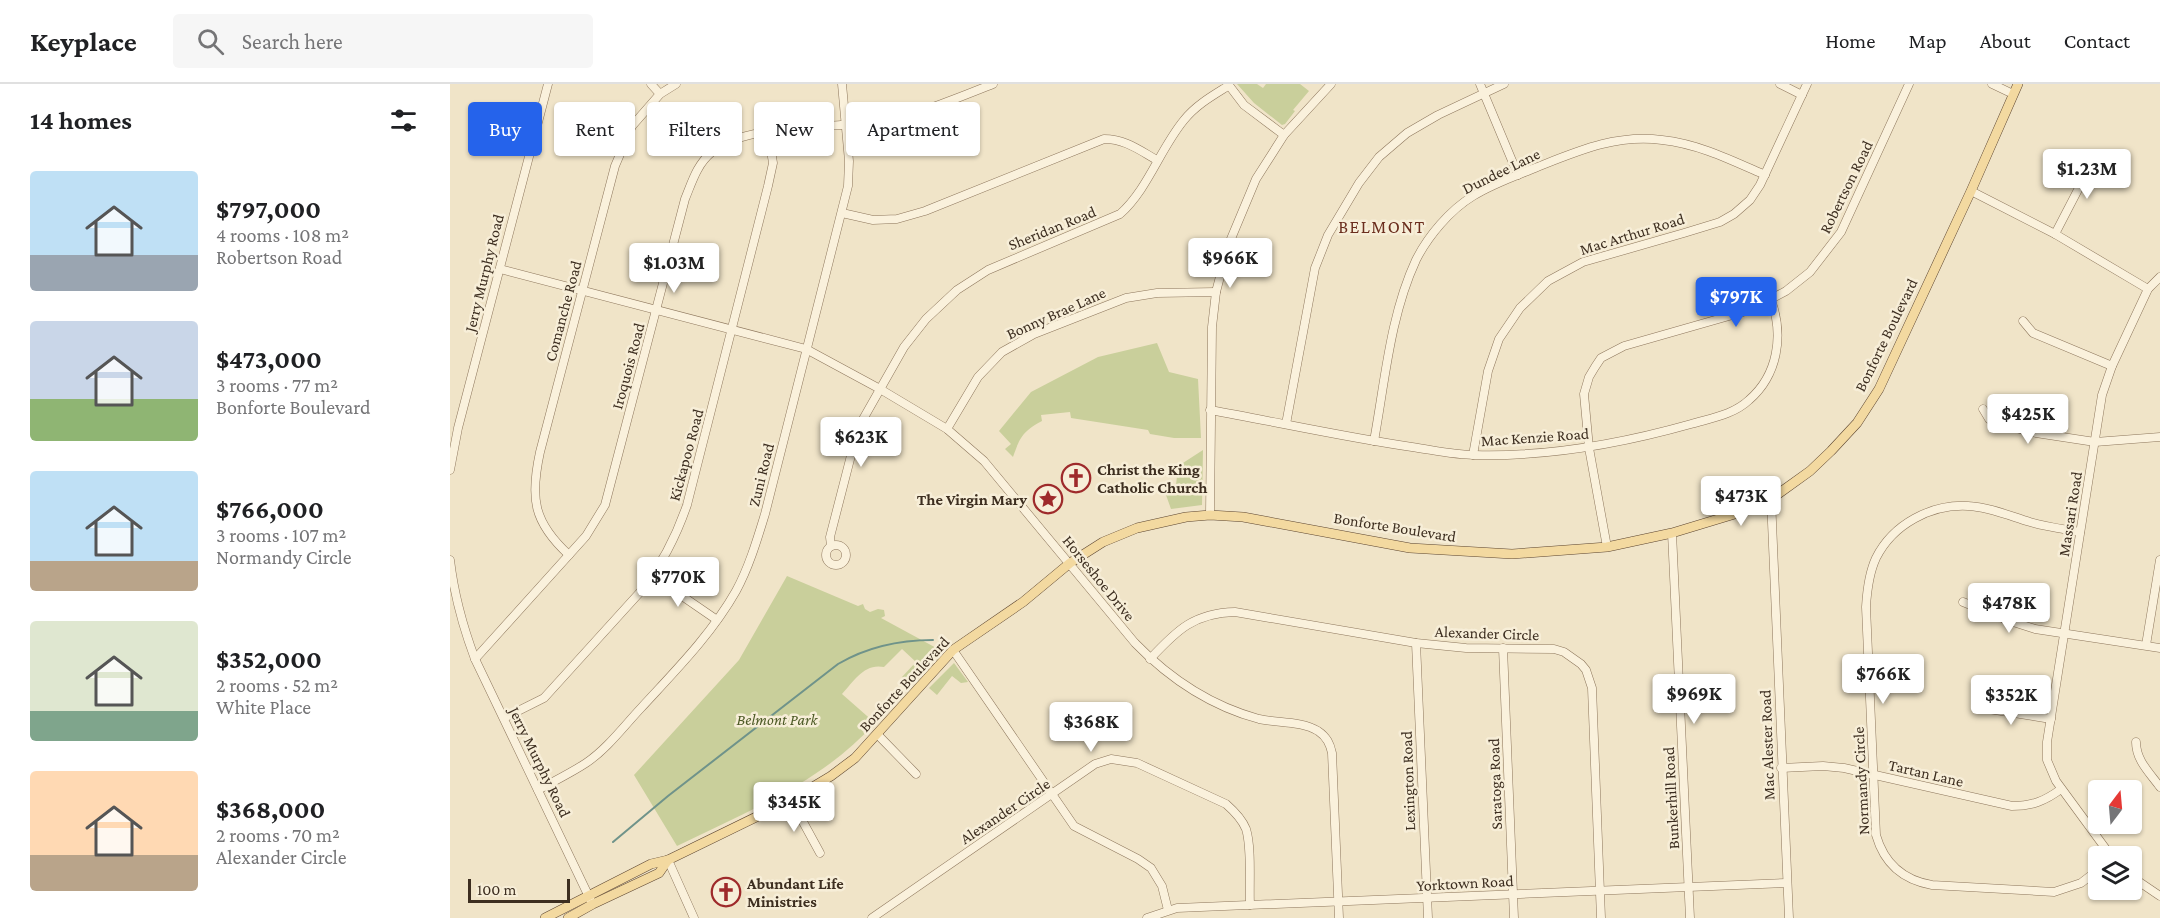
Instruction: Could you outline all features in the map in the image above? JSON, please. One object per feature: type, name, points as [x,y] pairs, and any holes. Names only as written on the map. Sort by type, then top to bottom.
[{"type":"main road","name":"Bonforte Boulevard","points":[[568,918],[591,900],[651,864],[668,860],[791,800],[831,776],[855,758],[953,650],[1023,602],[1070,563],[1103,542],[1137,528],[1163,521],[1210,515],[1272,522],[1410,548],[1512,555],[1607,547],[1672,533],[1738,513],[1771,499],[1810,471],[1857,423],[1879,389],[2018,84]]},
{"type":"main road","name":"Bonforte Boulevard","points":[[545,918],[591,900]]},
{"type":"street","name":"Jerry Murphy Road","points":[[450,470],[458,428],[548,84]]},
{"type":"street","points":[[651,84],[660,94]]},
{"type":"street","name":"Comanche Road","points":[[569,555],[553,541],[542,523],[534,502],[534,479],[615,166],[632,126],[660,94],[676,84]]},
{"type":"street","name":"Zuni Road","points":[[842,84],[846,125]]},
{"type":"street","name":"Iroquois Road","points":[[949,102],[993,84]]},
{"type":"street","points":[[1210,515],[1212,327],[1216,292],[1228,246],[1256,179],[1284,135],[1330,84]]},
{"type":"street","points":[[1286,424],[1315,268],[1328,235],[1359,183],[1379,158],[1407,133],[1482,88],[1504,84]]},
{"type":"street","points":[[1780,84],[1802,94]]},
{"type":"street","name":"Mac Arthur Road","points":[[1473,455],[1488,371],[1499,339],[1520,308],[1548,281],[1583,262],[1720,222],[1734,214],[1749,201],[1765,175],[1807,84]]},
{"type":"street","name":"Robertson Road","points":[[1607,547],[1589,448],[1584,394],[1589,376],[1601,358],[1624,346],[1750,310],[1786,291],[1810,272],[1841,232],[1910,84]]},
{"type":"street","points":[[1992,84],[2013,94]]},
{"type":"street","points":[[1228,85],[1244,105],[1284,135]]},
{"type":"street","name":"Sheridan Road","points":[[831,546],[830,537],[862,421],[913,334],[936,307],[973,279],[1003,263],[1120,214],[1133,199],[1183,121],[1193,110],[1228,85]]},
{"type":"street","points":[[1482,88],[1518,175]]},
{"type":"street","name":"Iroquois Road","points":[[834,126],[846,125]]},
{"type":"street","name":"Iroquois Road","points":[[475,659],[586,536],[605,505],[685,199],[696,171],[712,151],[737,138],[754,135]]},
{"type":"street","points":[[842,213],[873,220],[897,219],[1104,139],[1117,139],[1128,143],[1157,160]]},
{"type":"street","name":"Dundee Lane","points":[[1374,441],[1396,316],[1404,290],[1417,258],[1429,238],[1448,216],[1472,196],[1594,145],[1631,139],[1660,139],[1689,144],[1765,175]]},
{"type":"street","points":[[2055,234],[2096,155]]},
{"type":"street","name":"Kickapoo Road","points":[[504,718],[544,698],[653,576],[672,542],[687,505],[768,186],[773,163],[772,156]]},
{"type":"street","name":"Zuni Road","points":[[538,790],[588,762],[602,750],[698,645],[736,590],[753,553],[765,514],[842,213],[848,186],[848,156]]},
{"type":"street","points":[[1971,191],[2055,234],[2148,289]]},
{"type":"street","name":"Horseshoe Drive","points":[[500,269],[806,349],[947,429],[984,461],[1150,659],[1180,683],[1202,696],[1247,715],[1308,727],[1319,731],[1329,741],[1332,753],[1339,918]]},
{"type":"street","name":"Massari Road","points":[[2104,846],[2050,771],[2047,760],[2047,742],[2102,395],[2112,366],[2148,289],[2160,277]]},
{"type":"street","name":"Bonny Brae Lane","points":[[947,429],[978,377],[1002,352],[1034,333],[1126,298],[1157,293],[1216,292]]},
{"type":"street","name":"Mac Kenzie Road","points":[[1210,410],[1374,441],[1473,455],[1518,455],[1589,448],[1625,441],[1726,414],[1749,400],[1762,386],[1775,357],[1779,338],[1778,322],[1771,300]]},
{"type":"street","points":[[2023,321],[2033,333],[2112,366]]},
{"type":"street","points":[[1983,410],[1989,419],[1996,423],[2094,442],[2160,437]]},
{"type":"street","name":"Mac Alester Road","points":[[1771,499],[1789,918]]},
{"type":"street","name":"Normandy Circle","points":[[2080,532],[2047,526],[1983,507],[1954,506],[1925,512],[1903,526],[1884,545],[1877,556],[1869,579],[1866,607],[1876,835],[1884,855],[1896,870],[1913,880],[1932,885],[2054,892],[2081,884],[2088,878]]},
{"type":"street","name":"Bunkerhill Road","points":[[1672,533],[1690,918]]},
{"type":"street","name":"Jerry Murphy Road","points":[[450,560],[462,622],[475,659],[591,900]]},
{"type":"street","points":[[2146,645],[2160,560]]},
{"type":"street","points":[[653,576],[717,620]]},
{"type":"street","points":[[1963,602],[2020,625],[2160,648]]},
{"type":"street","name":"Alexander Circle","points":[[1150,659],[1172,635],[1186,624],[1219,612],[1235,612],[1416,644],[1544,648],[1564,652],[1581,664],[1590,680],[1601,918]]},
{"type":"street","name":"Lexington Road","points":[[1416,644],[1428,918]]},
{"type":"street","name":"Saratoga Road","points":[[1503,648],[1514,918]]},
{"type":"street","points":[[953,650],[1078,829],[1128,853],[1151,868],[1162,886],[1168,910]]},
{"type":"street","points":[[1976,707],[2051,719]]},
{"type":"street","points":[[877,734],[916,774]]},
{"type":"street","points":[[2136,742],[2136,753],[2139,759],[2160,787]]},
{"type":"street","name":"Alexander Circle","points":[[872,918],[1095,764],[1111,759],[1137,763],[1226,804],[1238,816],[1246,830],[1250,905]]},
{"type":"street","name":"Tartan Lane","points":[[1781,768],[1834,766],[2012,806],[2034,804],[2049,798],[2061,789]]},
{"type":"street","points":[[791,800],[820,853]]},
{"type":"street","points":[[668,860],[694,918]]},
{"type":"street","name":"Yorktown Road","points":[[1147,918],[1168,910],[1250,905],[1787,883]]},
{"type":"street","points":[[2142,884],[2160,896]]},
{"type":"green space","points":[[1237,84],[1257,84],[1263,88],[1266,84],[1300,84],[1309,91],[1282,125],[1254,103]]},
{"type":"green space","points":[[1157,343],[1169,372],[1198,379],[1201,438],[1174,438],[1150,434],[1148,430],[1071,418],[1070,412],[1041,415],[1042,421],[1023,435],[1013,457],[1005,449],[1011,444],[999,431],[1031,392],[1098,357]]},
{"type":"green space","points":[[1203,450],[1202,505],[1171,509],[1166,495],[1175,495],[1177,476],[1169,472]]},
{"type":"green space","name":"Belmont Park","points":[[787,576],[858,606],[863,604],[870,612],[878,609],[884,610],[885,616],[881,618],[940,650],[908,684],[902,677],[916,662],[902,649],[884,667],[877,666],[865,670],[842,694],[875,723],[854,744],[831,763],[782,794],[677,846],[634,775],[739,660]]},
{"type":"green space","points":[[954,663],[968,682],[961,683],[952,676],[937,695],[929,688]]},
{"type":"waterway","points":[[613,842],[668,796],[838,664],[860,653],[884,646],[908,641],[933,640]]},
{"type":"place","name":"Christ the King Catholic Church","points":[[1076,478]]},
{"type":"place","name":"The Virgin Mary","points":[[1048,499]]},
{"type":"place","name":"Abundant Life Ministries","points":[[726,892]]},
{"type":"district","name":"BELMONT","points":[[1382,227]]}]
